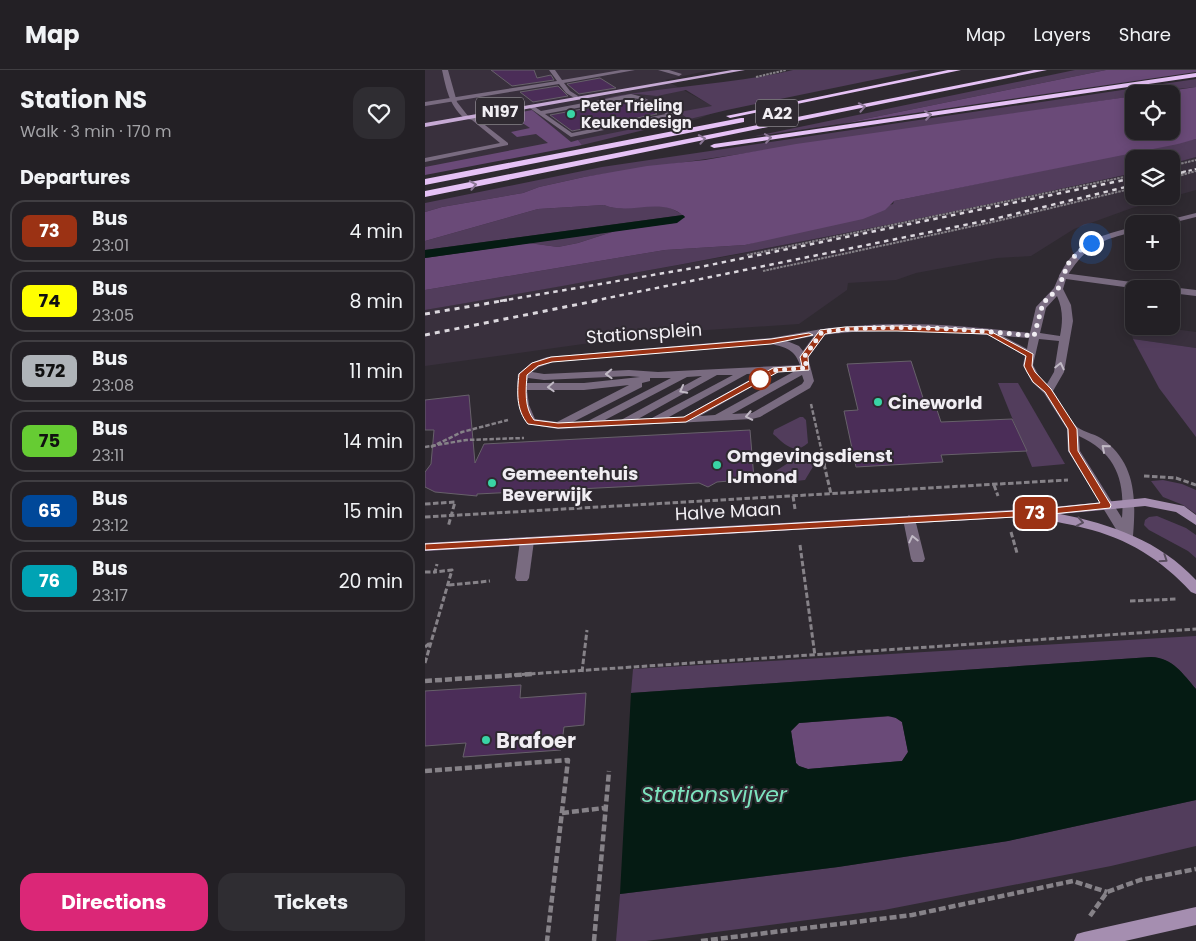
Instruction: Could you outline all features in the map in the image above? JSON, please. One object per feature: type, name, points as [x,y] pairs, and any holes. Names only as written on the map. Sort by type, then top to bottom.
[{"type":"highway","name":"A22","points":[[935,75],[947,70]]},
{"type":"highway","name":"A22","points":[[425,194],[1044,70]]},
{"type":"highway","name":"A22","points":[[555,157],[615,140],[935,75],[959,74]]},
{"type":"highway","name":"A22","points":[[425,182],[959,74]]},
{"type":"highway","name":"A22","points":[[637,152],[711,146],[1196,75]]},
{"type":"main road","name":"N197","points":[[633,85],[699,70]]},
{"type":"main road","name":"N197","points":[[425,125],[530,106],[577,94],[742,70]]},
{"type":"main road","points":[[559,94],[568,92]]},
{"type":"main road","name":"N197","points":[[425,118],[541,97]]},
{"type":"main road","name":"Halve Maan","points":[[425,547],[1033,513],[1145,502],[1180,509],[1196,521]]},
{"type":"main road","name":"Halve Maan","points":[[1033,513],[1086,522],[1127,536],[1170,563],[1196,589]]},
{"type":"main road","points":[[1084,933],[1196,916]]},
{"type":"street","points":[[425,160],[506,144],[475,119],[466,117],[459,112],[452,99],[445,70]]},
{"type":"street","points":[[552,70],[568,92],[577,94]]},
{"type":"street","points":[[425,104],[632,70]]},
{"type":"street","points":[[661,70],[679,74]]},
{"type":"street","points":[[530,106],[571,135],[672,115],[641,98],[631,96],[540,113]]},
{"type":"street","points":[[1180,219],[1196,215]]},
{"type":"street","points":[[1125,231],[1111,234],[1091,243],[1078,252],[1068,264],[1058,289],[1043,303],[1028,366],[1036,380],[1048,391],[1073,429],[1103,444],[1116,458],[1127,478],[1130,503],[1127,536]]},
{"type":"street","points":[[1063,276],[1125,284]]},
{"type":"street","points":[[1048,391],[1059,372],[1067,321],[1066,305],[1058,289]]},
{"type":"street","points":[[1180,291],[1196,293]]},
{"type":"street","name":"Stationsplein","points":[[523,374],[535,364],[570,357],[771,341],[845,329],[988,332],[1065,339]]},
{"type":"street","points":[[807,368],[658,375],[629,374],[544,377],[523,374],[521,386],[525,415],[531,422],[558,426],[748,417],[756,415],[806,386],[809,381],[807,368],[804,357],[822,332]]},
{"type":"street","points":[[988,332],[1030,356]]},
{"type":"street","name":"Stationsplein","points":[[771,341],[785,343],[797,348],[804,357]]},
{"type":"street","points":[[717,418],[807,368]]},
{"type":"street","points":[[686,420],[776,370]]},
{"type":"street","points":[[653,421],[747,371]]},
{"type":"street","points":[[622,423],[716,373]]},
{"type":"street","points":[[589,424],[686,374]]},
{"type":"street","points":[[521,386],[537,388],[626,384],[658,375]]},
{"type":"street","points":[[558,426],[658,375]]},
{"type":"street","points":[[1073,429],[1074,451],[1127,536]]},
{"type":"street","points":[[909,519],[918,558]]},
{"type":"street","points":[[521,578],[527,541]]},
{"type":"path","points":[[1180,164],[1196,160]]},
{"type":"path","points":[[1180,175],[1196,171]]},
{"type":"path","points":[[747,255],[1125,177]]},
{"type":"path","points":[[763,271],[997,221],[1125,190]]},
{"type":"path","points":[[811,403],[831,494]]},
{"type":"path","points":[[431,447],[462,432],[525,415]]},
{"type":"path","points":[[425,447],[466,440]]},
{"type":"path","name":"Halve Maan","points":[[425,517],[994,485]]},
{"type":"path","points":[[793,496],[815,656]]},
{"type":"path","points":[[425,504],[455,502],[435,572]]},
{"type":"path","points":[[1010,528],[1017,553]]},
{"type":"path","points":[[425,572],[452,570],[425,664]]},
{"type":"path","points":[[449,584],[489,582]]},
{"type":"path","points":[[1130,601],[1181,599]]},
{"type":"path","points":[[425,681],[582,672],[1196,629]]},
{"type":"path","points":[[582,672],[587,630]]},
{"type":"path","points":[[425,647],[431,642]]},
{"type":"path","points":[[425,771],[568,760],[547,941]]},
{"type":"path","points":[[593,941],[604,808],[609,771]]},
{"type":"path","points":[[562,813],[604,808]]},
{"type":"path","points":[[701,941],[912,915],[1073,881],[1107,892],[1140,880],[1196,869]]},
{"type":"path","points":[[1084,933],[1107,892]]},
{"type":"shaded area","points":[[425,70],[711,70],[665,80],[720,110],[698,119],[425,171]]},
{"type":"shaded area","points":[[793,70],[921,70],[727,110],[582,145],[578,140],[687,118],[679,112],[712,106],[686,90],[657,96],[637,94],[600,99],[745,79]]},
{"type":"shaded area","points":[[1075,70],[1106,70],[840,124],[751,137]]},
{"type":"shaded area","points":[[1106,70],[1196,70],[1196,72],[840,124]]},
{"type":"shaded area","points":[[1196,79],[1196,87],[1180,89],[1180,85],[1156,85]]},
{"type":"shaded area","points":[[1196,87],[1196,139],[1178,144],[1148,150],[1125,150],[1125,155],[894,201],[885,210],[863,219],[745,245],[665,250],[425,290],[425,258],[529,243],[558,247],[578,243],[615,231],[673,223],[685,217],[666,207],[656,206],[614,208],[604,205],[538,209],[425,241],[425,212],[442,207],[523,193],[539,187],[584,177],[647,166],[705,160],[796,144],[1125,97],[1125,140],[1180,140],[1180,89]]},
{"type":"shaded area","points":[[1125,90],[1125,97],[584,177],[539,187],[523,193],[442,207],[425,212],[425,203],[602,167]]},
{"type":"shaded area","points":[[532,110],[571,142],[578,140],[582,145],[425,175],[425,167],[548,143],[536,134],[517,137],[511,132],[530,128],[518,120],[497,123],[491,118]]},
{"type":"shaded area","points":[[1196,139],[1196,157],[1180,161],[1180,150],[1142,150]]},
{"type":"shaded area","points":[[1125,154],[1125,175],[780,246],[425,310],[425,290],[665,250],[745,245],[893,204],[894,201]]},
{"type":"shaded area","points":[[1196,157],[1196,190],[1180,194],[1180,161]]},
{"type":"shaded area","points":[[1125,175],[1125,205],[1143,205],[1074,229],[1031,256],[997,258],[916,273],[896,280],[848,283],[847,290],[799,324],[662,333],[425,366],[425,310],[740,254],[1045,193]]},
{"type":"shaded area","points":[[604,205],[629,208],[660,205],[683,215],[425,250],[425,241],[538,209]]},
{"type":"shaded area","points":[[615,231],[578,243],[558,247],[529,243]]},
{"type":"shaded area","points":[[1180,330],[1196,332],[1196,348],[1133,339],[1132,335],[1180,335]]},
{"type":"shaded area","points":[[1133,339],[1196,348],[1196,437],[1159,388]]},
{"type":"shaded area","points":[[998,383],[1018,383],[1065,464],[1032,467]]},
{"type":"shaded area","points":[[800,417],[806,420],[808,443],[803,447],[794,449],[773,434],[774,430]]},
{"type":"shaded area","points":[[807,451],[815,454],[817,460],[805,480],[796,481],[772,476],[774,472]]},
{"type":"shaded area","points":[[1163,480],[1182,484],[1196,490],[1196,514],[1183,505],[1163,497],[1151,481]]},
{"type":"shaded area","points":[[1157,516],[1186,528],[1196,535],[1196,558],[1188,551],[1149,530],[1144,525],[1145,520],[1149,517]]},
{"type":"shaded area","points":[[1196,636],[1196,689],[1177,668],[1165,660],[1151,657],[631,693],[633,669]]},
{"type":"shaded area","points":[[893,716],[902,722],[908,752],[902,761],[808,769],[796,763],[791,731],[799,723]]},
{"type":"shaded area","points":[[1196,800],[1196,846],[1111,866],[884,910],[646,941],[616,941],[620,894],[838,867],[1008,841]]},
{"type":"water","points":[[683,215],[685,217],[677,223],[425,258],[425,250]]},
{"type":"water","name":"Stationsvijver","points":[[1151,657],[1159,658],[1177,668],[1196,689],[1196,800],[1008,841],[838,867],[620,894],[631,693]],"holes":[[[888,716],[902,722],[908,752],[902,761],[808,769],[796,763],[791,731],[799,723]]]},
{"type":"building","points":[[491,70],[534,70],[537,78],[551,75],[554,80],[512,86]]},
{"type":"building","points":[[600,78],[616,88],[579,94],[567,84]]},
{"type":"building","points":[[558,86],[568,96],[533,102],[520,92]]},
{"type":"building","points":[[636,100],[657,114],[572,131],[550,115]]},
{"type":"building","points":[[911,361],[926,407],[936,407],[941,422],[1012,419],[1027,451],[941,455],[943,462],[856,467],[844,411],[858,410],[847,364]]},
{"type":"building","points":[[469,395],[475,463],[484,444],[750,430],[754,479],[717,482],[708,487],[699,483],[477,494],[477,496],[435,492],[425,487],[425,472],[431,464],[434,430],[425,430],[425,400]]},
{"type":"building","points":[[521,685],[520,698],[586,693],[584,725],[564,727],[561,750],[463,757],[466,743],[425,746],[425,691]]},
{"type":"railway","points":[[1183,172],[1196,169]]},
{"type":"railway","points":[[1180,173],[1189,171]]},
{"type":"railway","points":[[500,301],[700,267],[1125,180]]},
{"type":"railway","points":[[593,301],[994,219],[1125,187]]},
{"type":"railway","points":[[425,314],[507,300]]},
{"type":"railway","points":[[425,335],[600,300]]},
{"type":"bus line","name":"73","points":[[425,547],[1033,513],[1106,505],[1074,451],[1073,429],[1048,391],[1036,380],[1031,372],[1028,366],[1030,356],[988,332],[897,329],[845,329],[822,332],[804,357],[807,368],[776,370],[686,420],[558,426],[531,422],[525,415],[521,392],[523,374],[535,364],[551,359],[771,341],[809,335]]},
{"type":"place","name":"Peter Trieling Keukendesign","points":[[571,114]]},
{"type":"place","name":"Cineworld","points":[[878,402]]},
{"type":"place","name":"Omgevingsdienst IJmond","points":[[717,465]]},
{"type":"place","name":"Gemeentehuis Beverwijk","points":[[492,483]]},
{"type":"place","name":"Brafoer","points":[[486,740]]},
{"type":"route","points":[[760,379],[776,370],[807,368],[804,357],[822,332],[845,329],[916,329],[1034,336],[1041,306],[1058,289],[1068,264],[1078,252],[1091,243]]}]
